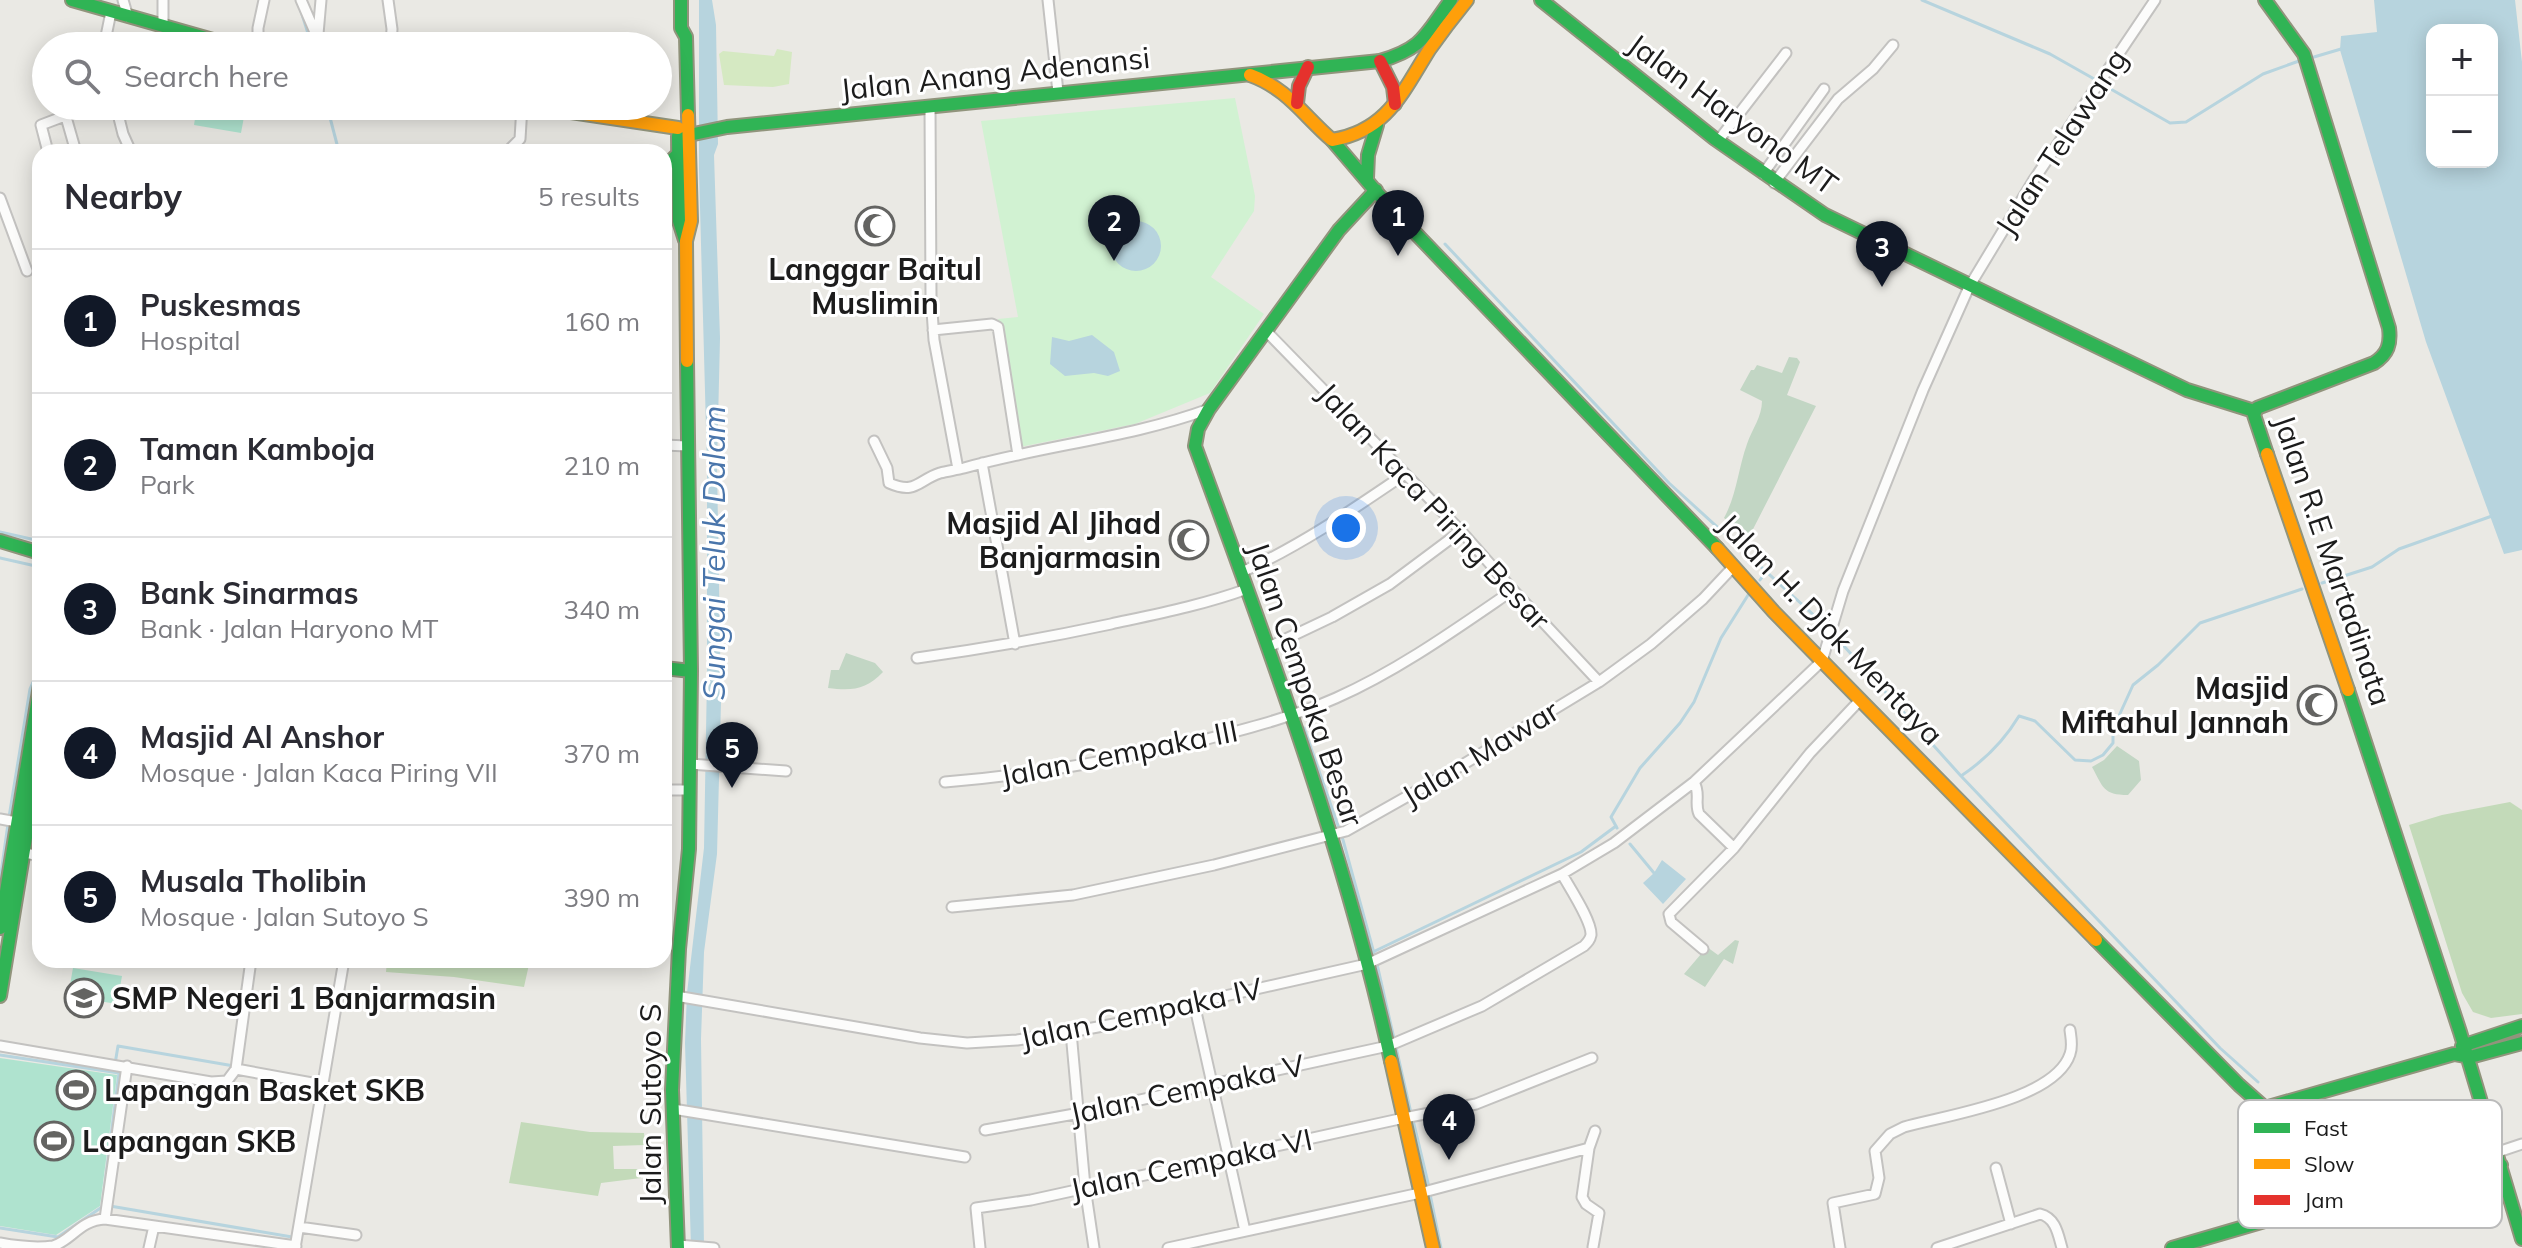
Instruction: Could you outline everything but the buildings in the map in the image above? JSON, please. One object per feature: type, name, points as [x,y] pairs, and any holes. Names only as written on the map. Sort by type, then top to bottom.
[{"type":"main road","points":[[72,0],[187,32]]},
{"type":"main road","name":"Jalan Sutoyo S","points":[[681,0],[681,28],[677,37],[688,132],[691,221],[686,241],[687,446],[695,764],[690,790],[680,996],[678,1110],[681,1246]]},
{"type":"main road","points":[[1297,103],[1299,86],[1308,67],[1380,61],[1406,53],[1417,46],[1451,0]]},
{"type":"main road","points":[[1244,74],[1264,80],[1297,103],[1304,116],[1332,140],[1348,139],[1377,125],[1395,104],[1467,0]]},
{"type":"main road","name":"Jalan Haryono MT","points":[[1541,0],[1658,97],[1774,183],[1825,215],[2187,390],[2254,411]]},
{"type":"main road","name":"Jalan R.E Martadinata","points":[[2265,0],[2304,54],[2389,328],[2390,344],[2385,355],[2374,363],[2254,411],[2466,1043],[2482,1100]]},
{"type":"main road","points":[[1380,61],[1393,87],[1395,104]]},
{"type":"main road","name":"Jalan Anang Adenansi","points":[[616,120],[688,132],[1308,67]]},
{"type":"main road","points":[[1367,178],[1368,155],[1377,125]]},
{"type":"main road","points":[[672,160],[688,132]]},
{"type":"main road","name":"Jalan H. Djok Mentaya","points":[[1332,140],[1774,612],[2257,1100]]},
{"type":"main road","name":"Jalan Sutoyo S","points":[[678,154],[679,221],[686,241]]},
{"type":"main road","name":"Jalan Cempaka Besar","points":[[1376,190],[1339,230],[1209,409],[1196,438],[1196,453],[1242,572],[1291,716],[1338,834],[1396,1043],[1404,1118],[1433,1248]]},
{"type":"main road","points":[[0,541],[32,551]]},
{"type":"main road","points":[[672,669],[691,671]]},
{"type":"main road","points":[[0,996],[18,852],[17,822],[32,732]]},
{"type":"main road","points":[[0,928],[32,788]]},
{"type":"main road","points":[[2293,1100],[2454,1054],[2466,1043],[2522,1026]]},
{"type":"main road","points":[[2454,1054],[2470,1057],[2522,1043]]},
{"type":"main road","name":"Jalan R.E Martadinata","points":[[2502,1169],[2522,1239]]},
{"type":"main road","points":[[2172,1248],[2241,1228]]},
{"type":"street","points":[[123,0],[128,17]]},
{"type":"street","points":[[163,0],[163,25]]},
{"type":"street","points":[[258,32],[264,0]]},
{"type":"street","points":[[301,0],[315,32]]},
{"type":"street","points":[[319,32],[321,0]]},
{"type":"street","points":[[388,0],[392,32]]},
{"type":"street","points":[[1048,0],[1058,92]]},
{"type":"street","name":"Jalan Telawang","points":[[1822,661],[1843,591],[1894,461],[1969,287],[2093,89],[2155,0]]},
{"type":"street","points":[[107,32],[111,12]]},
{"type":"street","points":[[1774,183],[1838,99],[1873,69],[1893,45]]},
{"type":"street","points":[[1718,141],[1786,53]]},
{"type":"street","points":[[1763,174],[1824,89]]},
{"type":"street","points":[[930,106],[933,330],[958,469]]},
{"type":"street","points":[[46,144],[40,126],[57,120]]},
{"type":"street","points":[[67,120],[74,144]]},
{"type":"street","points":[[120,120],[127,144]]},
{"type":"street","points":[[515,144],[520,139],[521,120]]},
{"type":"street","points":[[0,198],[27,271]]},
{"type":"street","points":[[933,330],[992,324],[998,327],[1018,455]]},
{"type":"street","name":"Jalan Kaca Piring Besar","points":[[1267,332],[1461,531],[1599,682]]},
{"type":"street","points":[[874,441],[887,468],[889,483],[900,488],[919,486],[936,474],[1165,425],[1209,409]]},
{"type":"street","points":[[672,445],[687,446]]},
{"type":"street","points":[[982,463],[1015,644]]},
{"type":"street","points":[[1242,572],[1278,556],[1330,525],[1405,474]]},
{"type":"street","points":[[1269,647],[1332,617],[1390,584],[1461,531]]},
{"type":"street","name":"Jalan Mawar","points":[[952,907],[1073,895],[1338,834],[1599,682],[1651,644],[1703,599],[1734,566]]},
{"type":"street","points":[[917,658],[1015,644],[1179,609],[1247,589]]},
{"type":"street","name":"Jalan Cempaka III","points":[[945,782],[1009,777],[1092,763],[1170,748],[1291,716],[1339,697],[1406,660],[1513,590]]},
{"type":"street","name":"Jalan Cempaka IV","points":[[680,996],[920,1038],[967,1043],[1017,1040],[1156,1016],[1194,1003],[1374,961],[1562,874],[1640,825],[1694,782],[1822,661]]},
{"type":"street","points":[[1703,949],[1671,922],[1669,914],[1734,848],[1810,753],[1861,699]]},
{"type":"street","points":[[695,764],[786,771]]},
{"type":"street","points":[[1694,782],[1700,793],[1699,814],[1734,848]]},
{"type":"street","points":[[672,790],[690,790]]},
{"type":"street","points":[[0,819],[17,822]]},
{"type":"street","points":[[18,852],[32,855]]},
{"type":"street","name":"Jalan Cempaka V","points":[[985,1130],[1080,1113],[1396,1043],[1482,1006],[1584,946],[1591,935],[1562,874]]},
{"type":"street","points":[[0,1046],[221,1083],[227,1081],[236,1069],[250,968]]},
{"type":"street","points":[[0,1243],[56,1246],[88,1223],[105,1219],[296,1247],[343,968]]},
{"type":"street","points":[[1194,1003],[1245,1231]]},
{"type":"street","points":[[1840,1248],[1833,1203],[1875,1194],[1879,1178],[1875,1151],[1890,1134],[1904,1127],[2009,1101],[2044,1082],[2058,1072],[2069,1057],[2072,1043],[2070,1030]]},
{"type":"street","points":[[1071,1032],[1085,1187],[1094,1248]]},
{"type":"street","name":"Jalan Cempaka VI","points":[[980,1248],[976,1208],[1031,1200],[1476,1104],[1592,1058]]},
{"type":"street","points":[[105,1219],[127,1066]]},
{"type":"street","points":[[236,1069],[323,1085]]},
{"type":"street","points":[[678,1110],[965,1157]]},
{"type":"street","points":[[1593,1247],[1599,1213],[1582,1197],[1589,1148],[1595,1131]]},
{"type":"street","points":[[2502,1156],[2522,1144]]},
{"type":"street","points":[[1168,1248],[1420,1193],[1589,1148]]},
{"type":"street","points":[[1996,1168],[2011,1224]]},
{"type":"street","points":[[1937,1248],[2040,1214],[2047,1216],[2055,1227],[2062,1248]]},
{"type":"street","points":[[149,1248],[154,1226]]},
{"type":"street","points":[[299,1227],[356,1235]]},
{"type":"street","points":[[681,1246],[714,1248]]},
{"type":"green space","points":[[777,49],[792,52],[789,84],[773,87],[724,85],[719,54],[723,51],[774,56]]},
{"type":"green space","points":[[1235,98],[1255,196],[1254,211],[1211,277],[1264,314],[1210,393],[1135,424],[1020,447],[998,319],[1018,317],[981,121]]},
{"type":"green space","points":[[195,120],[243,120],[241,133],[194,125]]},
{"type":"green space","points":[[1789,357],[1797,358],[1800,362],[1787,395],[1816,406],[1749,537],[1724,518],[1762,407],[1762,401],[1740,390],[1757,365],[1782,373]]},
{"type":"green space","points":[[846,653],[875,663],[883,672],[871,683],[858,688],[828,688],[831,670],[839,670]]},
{"type":"green space","points":[[2117,746],[2139,761],[2141,780],[2128,795],[2113,793],[2105,788],[2092,767]]},
{"type":"green space","points":[[2510,802],[2522,810],[2522,1014],[2491,1018],[2473,1012],[2462,993],[2409,825],[2442,815]]},
{"type":"green space","points":[[1735,940],[1739,941],[1733,964],[1724,959],[1705,987],[1684,974],[1707,947],[1718,955]]},
{"type":"green space","points":[[73,968],[122,976],[117,1004],[68,996]]},
{"type":"green space","points":[[386,968],[528,968],[524,987],[386,972]]},
{"type":"green space","name":"Lapangan SKB","points":[[0,1058],[117,1075],[100,1206],[56,1235],[0,1226]]},
{"type":"green space","points":[[521,1122],[590,1132],[644,1133],[645,1145],[613,1146],[614,1169],[642,1169],[641,1178],[601,1183],[598,1196],[509,1183]]},
{"type":"water","name":"Sungai Teluk Dalam","points":[[699,0],[712,0],[716,25],[718,144],[714,155],[720,338],[717,465],[721,702],[717,854],[704,952],[701,1039],[704,1248],[691,1248],[685,1043],[687,993],[704,848],[707,676],[707,465],[699,170]]},
{"type":"water","points":[[2374,0],[2515,0],[2522,62],[2522,550],[2504,554],[2426,342],[2340,50],[2341,36],[2377,32]]},
{"type":"water","points":[[1136,221],[1153,229],[1161,246],[1153,263],[1136,271],[1119,263],[1111,246],[1119,229]]},
{"type":"water","points":[[1092,335],[1114,352],[1120,371],[1108,376],[1094,373],[1065,376],[1050,364],[1052,337],[1069,341]]},
{"type":"water","points":[[1662,860],[1686,879],[1663,904],[1643,883]]},
{"type":"waterway","points":[[1922,0],[2050,54],[2096,80]]},
{"type":"waterway","points":[[300,8],[308,32]]},
{"type":"waterway","points":[[2314,57],[2341,49]]},
{"type":"waterway","points":[[2102,84],[2170,123],[2186,122],[2263,74],[2299,61]]},
{"type":"waterway","points":[[331,120],[337,144]]},
{"type":"waterway","points":[[1445,244],[1669,483],[1829,629]]},
{"type":"waterway","points":[[2322,583],[2372,567],[2399,549],[2492,516]]},
{"type":"waterway","points":[[0,532],[32,539]]},
{"type":"waterway","points":[[0,558],[32,565]]},
{"type":"waterway","points":[[1760,580],[1765,573]]},
{"type":"waterway","points":[[1961,776],[1993,749],[2019,716],[2035,721],[2075,760],[2091,761],[2103,755],[2113,743],[2113,729],[2133,685],[2200,623],[2302,589]]},
{"type":"waterway","points":[[1617,828],[1611,817],[1640,768],[1680,723],[1694,702],[1721,638],[1750,592]]},
{"type":"waterway","points":[[1834,635],[1961,776],[2220,1048],[2258,1082]]},
{"type":"waterway","points":[[9,817],[32,684]]},
{"type":"waterway","points":[[1304,728],[1343,840],[1375,957]]},
{"type":"waterway","points":[[0,880],[8,824]]},
{"type":"waterway","points":[[1375,951],[1581,852],[1616,826]]},
{"type":"waterway","points":[[1630,844],[1654,873]]},
{"type":"waterway","points":[[1377,964],[1411,1113]]},
{"type":"waterway","points":[[115,1064],[118,1046],[234,1066]]},
{"type":"waterway","points":[[0,1055],[119,1073],[102,1207],[58,1237],[0,1228]]},
{"type":"waterway","points":[[1413,1120],[1429,1187]]},
{"type":"waterway","points":[[1430,1194],[1441,1248]]},
{"type":"waterway","points":[[110,1206],[292,1237]]},
{"type":"traffic: fast","points":[[72,0],[185,32]]},
{"type":"traffic: fast","points":[[681,0],[681,28],[686,37],[688,115]]},
{"type":"traffic: fast","points":[[689,135],[727,127],[1380,61],[1406,51],[1422,39],[1451,0]]},
{"type":"traffic: fast","points":[[1541,0],[1715,139],[1825,215],[2187,390],[2254,411]]},
{"type":"traffic: fast","points":[[2265,0],[2304,54],[2390,334],[2385,352],[2374,363],[2257,408],[2254,415],[2267,454]]},
{"type":"traffic: fast","points":[[1367,178],[1368,155],[1377,125]]},
{"type":"traffic: fast","points":[[678,136],[679,221],[685,240]]},
{"type":"traffic: fast","points":[[1332,140],[1379,195],[1717,548]]},
{"type":"traffic: fast","points":[[672,160],[678,154]]},
{"type":"traffic: fast","points":[[1376,190],[1339,230],[1209,409],[1198,429],[1195,446],[1304,750],[1351,905],[1391,1061]]},
{"type":"traffic: fast","points":[[678,1248],[672,1090],[679,949],[689,849],[691,671],[687,361]]},
{"type":"traffic: fast","points":[[0,541],[32,551]]},
{"type":"traffic: fast","points":[[672,669],[691,671]]},
{"type":"traffic: fast","points":[[2348,690],[2480,1100]]},
{"type":"traffic: fast","points":[[0,928],[32,734]]},
{"type":"traffic: fast","points":[[0,996],[32,801]]},
{"type":"traffic: fast","points":[[2096,940],[2256,1100]]},
{"type":"traffic: fast","points":[[2462,1046],[2522,1026]]},
{"type":"traffic: fast","points":[[2293,1100],[2454,1054],[2470,1057],[2522,1043]]},
{"type":"traffic: fast","points":[[2502,1172],[2522,1239]]},
{"type":"traffic: fast","points":[[2172,1248],[2241,1228]]},
{"type":"traffic: slow","points":[[1250,75],[1285,95],[1332,140],[1351,135],[1367,128],[1391,108],[1467,0]]},
{"type":"traffic: slow","points":[[687,361],[686,241],[691,221],[688,115]]},
{"type":"traffic: slow","points":[[625,120],[678,128]]},
{"type":"traffic: slow","points":[[2267,454],[2348,690]]},
{"type":"traffic: slow","points":[[1717,548],[1774,612],[2096,940]]},
{"type":"traffic: slow","points":[[1391,1061],[1433,1248]]},
{"type":"traffic: jam","points":[[1380,61],[1393,87],[1395,104]]},
{"type":"traffic: jam","points":[[1297,103],[1299,86],[1308,67]]},
{"type":"place","name":"Langgar Baitul Muslimin","points":[[875,226]]},
{"type":"place","name":"Puskesmas","points":[[1398,256]]},
{"type":"place","name":"Taman Kamboja","points":[[1114,261]]},
{"type":"place","name":"Bank Sinarmas","points":[[1882,287]]},
{"type":"place","name":"Masjid Al Jihad Banjarmasin","points":[[1189,540]]},
{"type":"place","name":"Masjid Miftahul Jannah","points":[[2317,705]]},
{"type":"place","name":"Musala Tholibin","points":[[732,788]]},
{"type":"place","name":"SMP Negeri 1 Banjarmasin","points":[[84,998]]},
{"type":"place","name":"Lapangan Basket SKB","points":[[76,1090]]},
{"type":"place","name":"Lapangan SKB","points":[[54,1141]]},
{"type":"place","name":"Masjid Al Anshor","points":[[1449,1160]]}]
